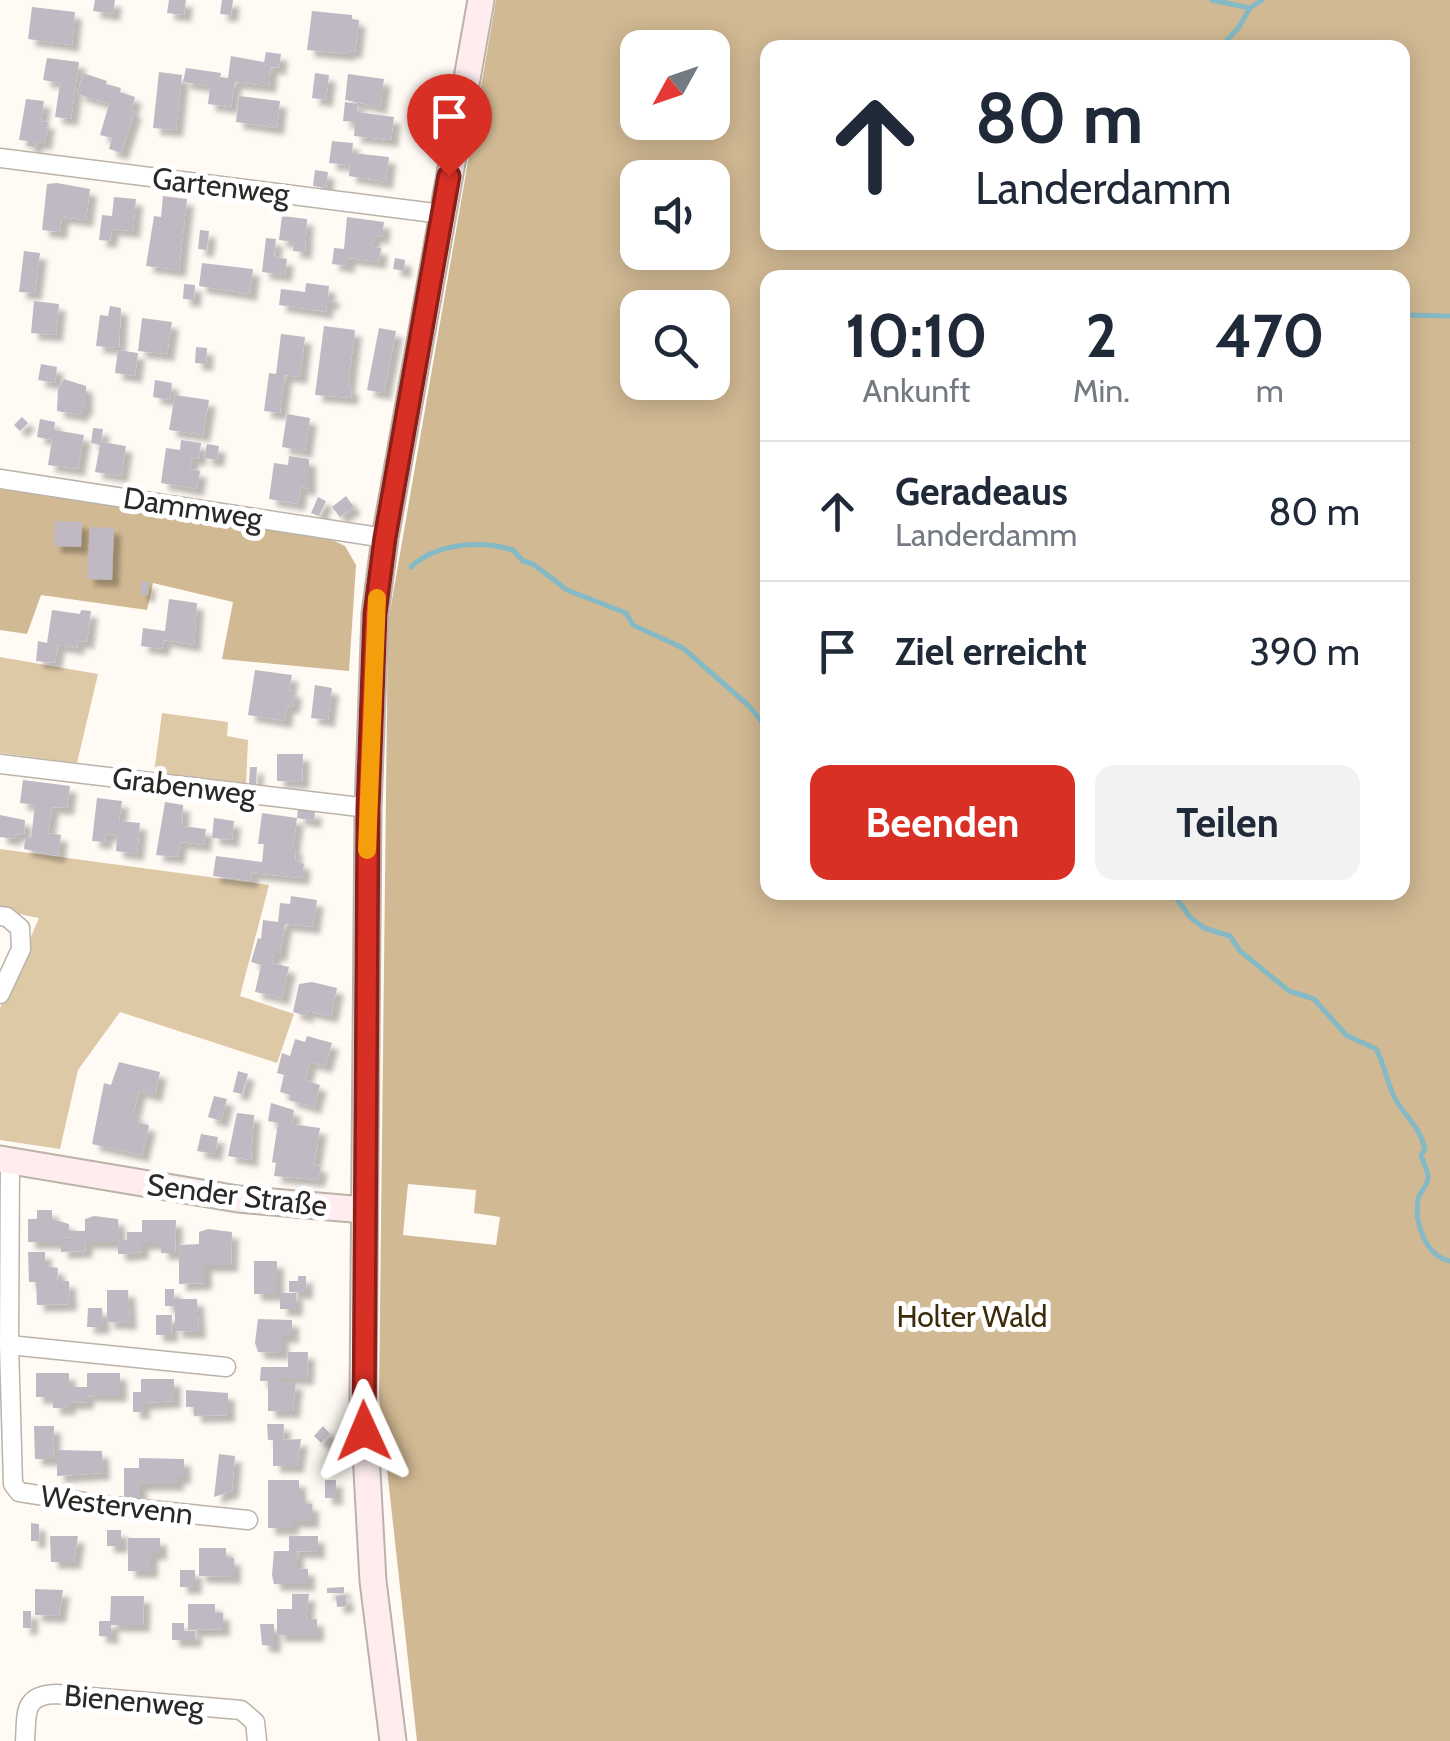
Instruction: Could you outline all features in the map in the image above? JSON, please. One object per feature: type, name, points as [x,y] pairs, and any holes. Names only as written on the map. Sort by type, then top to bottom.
[{"type":"main road","points":[[364,1210],[368,808],[375,614],[385,538],[481,0]]},
{"type":"main road","name":"Sender Straße","points":[[5,1160],[238,1199],[364,1210],[366,1464],[373,1581],[393,1741]]},
{"type":"street","name":"Gartenweg","points":[[0,158],[442,214]]},
{"type":"street","name":"Dammweg","points":[[0,479],[385,538]]},
{"type":"street","name":"Grabenweg","points":[[0,764],[368,808]]},
{"type":"street","points":[[0,916],[20,928],[21,949],[0,994]]},
{"type":"street","name":"Westervenn","points":[[5,1160],[7,1486],[28,1495],[248,1520]]},
{"type":"street","points":[[9,1346],[226,1366]]},
{"type":"street","name":"Bienenweg","points":[[25,1741],[28,1708],[40,1694],[240,1710],[255,1722],[257,1741]]},
{"type":"shaded area","points":[[0,657],[98,674],[77,763],[0,753]]},
{"type":"shaded area","points":[[162,713],[228,722],[227,736],[248,740],[246,785],[154,773]]},
{"type":"shaded area","points":[[0,849],[269,885],[240,996],[294,1014],[277,1063],[120,1012],[78,1070],[60,1149],[0,1140],[0,1008],[39,918],[0,910]]},
{"type":"green space","name":"Holter Wald","points":[[496,0],[1450,0],[1450,1741],[417,1741],[379,1397],[388,623]],"holes":[[[408,1184],[476,1190],[474,1213],[500,1217],[496,1245],[403,1235]]]},
{"type":"green space","points":[[0,489],[324,536],[345,546],[356,565],[349,671],[222,659],[233,602],[153,583],[147,610],[41,595],[27,634],[0,630]]},
{"type":"building","points":[[95,0],[115,0],[113,14],[93,11]]},
{"type":"building","points":[[169,0],[186,0],[184,15],[167,13]]},
{"type":"building","points":[[222,0],[233,0],[231,15],[220,14]]},
{"type":"building","points":[[32,7],[75,12],[72,45],[28,39]]},
{"type":"building","points":[[312,11],[352,15],[352,19],[359,20],[355,52],[307,50]]},
{"type":"building","points":[[266,52],[281,54],[279,68],[271,67],[269,86],[235,82],[231,107],[208,104],[210,86],[183,82],[186,68],[221,73],[220,77],[228,78],[231,56],[264,62]]},
{"type":"building","points":[[47,58],[79,62],[71,119],[55,117],[60,83],[43,80]]},
{"type":"building","points":[[159,72],[182,75],[176,130],[153,128]]},
{"type":"building","points":[[83,73],[135,97],[131,110],[135,111],[121,153],[109,149],[112,138],[100,135],[109,104],[77,94]]},
{"type":"building","points":[[315,73],[329,75],[326,100],[312,98]]},
{"type":"building","points":[[348,74],[384,79],[380,107],[345,100]]},
{"type":"building","points":[[239,96],[280,101],[277,128],[236,122]]},
{"type":"building","points":[[26,99],[44,101],[41,121],[48,122],[45,143],[36,142],[35,147],[19,140]]},
{"type":"building","points":[[345,102],[358,104],[357,112],[394,117],[391,140],[354,136],[355,122],[343,121]]},
{"type":"building","points":[[332,141],[353,143],[352,153],[389,157],[386,182],[349,176],[350,165],[329,163]]},
{"type":"building","points":[[315,170],[328,172],[326,188],[313,186]]},
{"type":"building","points":[[47,184],[90,189],[86,220],[62,217],[60,232],[42,230]]},
{"type":"building","points":[[163,196],[187,199],[179,270],[146,266],[154,216],[161,217]]},
{"type":"building","points":[[114,197],[136,199],[133,231],[112,229],[110,241],[99,240],[102,215],[112,216]]},
{"type":"building","points":[[282,216],[307,219],[305,252],[293,251],[294,242],[279,240]]},
{"type":"building","points":[[347,217],[384,222],[382,237],[374,236],[372,247],[381,248],[379,262],[348,258],[348,266],[332,264],[334,248],[344,249]]},
{"type":"building","points":[[200,230],[209,231],[207,250],[198,249]]},
{"type":"building","points":[[266,238],[276,239],[274,257],[287,259],[285,275],[262,272]]},
{"type":"building","points":[[24,251],[40,253],[35,293],[19,292]]},
{"type":"building","points":[[395,258],[405,260],[404,271],[393,269]]},
{"type":"building","points":[[202,263],[253,269],[250,294],[199,286]]},
{"type":"building","points":[[306,283],[329,286],[328,296],[333,296],[332,303],[327,302],[326,312],[279,305],[281,289],[305,292]]},
{"type":"building","points":[[184,284],[195,285],[194,300],[183,299]]},
{"type":"building","points":[[34,301],[59,304],[56,335],[31,333]]},
{"type":"building","points":[[110,306],[121,308],[119,348],[96,346],[100,315],[108,316]]},
{"type":"building","points":[[142,318],[172,322],[167,354],[138,351]]},
{"type":"building","points":[[324,326],[355,330],[348,387],[352,388],[351,398],[315,395]]},
{"type":"building","points":[[379,328],[396,331],[384,393],[367,390]]},
{"type":"building","points":[[281,334],[305,337],[300,377],[285,375],[280,413],[264,411],[269,373],[276,374]]},
{"type":"building","points":[[196,347],[207,348],[206,364],[195,363]]},
{"type":"building","points":[[118,350],[138,353],[135,376],[115,373]]},
{"type":"building","points":[[41,364],[57,367],[55,383],[38,380]]},
{"type":"building","points":[[64,379],[86,386],[86,409],[82,409],[81,415],[57,411],[58,389]]},
{"type":"building","points":[[155,380],[172,383],[170,400],[153,397]]},
{"type":"building","points":[[175,395],[209,400],[203,435],[169,430]]},
{"type":"building","points":[[287,414],[310,418],[305,451],[282,447]]},
{"type":"building","points":[[22,417],[28,423],[20,431],[14,425]]},
{"type":"building","points":[[40,419],[55,422],[54,430],[84,435],[78,469],[48,465],[52,440],[37,437]]},
{"type":"building","points":[[93,428],[103,429],[101,442],[126,446],[121,476],[95,472],[100,445],[91,443]]},
{"type":"building","points":[[181,440],[201,443],[199,459],[192,458],[190,469],[200,471],[197,489],[161,483],[166,448],[180,450]]},
{"type":"building","points":[[207,444],[219,446],[217,460],[204,458]]},
{"type":"building","points":[[289,456],[309,459],[309,489],[301,487],[298,504],[269,499],[274,463],[288,465]]},
{"type":"building","points":[[346,496],[354,507],[340,517],[332,507]]},
{"type":"building","points":[[318,497],[326,501],[319,516],[311,513]]},
{"type":"building","points":[[55,521],[82,522],[81,547],[54,546]]},
{"type":"building","points":[[90,527],[114,528],[112,580],[87,579]]},
{"type":"building","points":[[142,581],[149,582],[148,595],[140,595]]},
{"type":"building","points":[[169,599],[197,603],[194,645],[164,640],[162,649],[141,646],[143,628],[165,631]]},
{"type":"building","points":[[52,610],[80,614],[81,610],[91,611],[87,642],[78,641],[77,648],[58,645],[55,663],[36,661],[38,641],[47,643]]},
{"type":"building","points":[[255,670],[292,675],[289,690],[295,691],[293,707],[287,706],[285,721],[248,715]]},
{"type":"building","points":[[315,685],[332,688],[328,720],[311,718]]},
{"type":"building","points":[[277,754],[303,754],[302,782],[277,781]]},
{"type":"building","points":[[250,767],[257,767],[256,784],[249,784]]},
{"type":"building","points":[[23,780],[70,786],[67,808],[52,807],[48,833],[61,835],[58,856],[24,849],[25,838],[31,838],[35,805],[20,803]]},
{"type":"building","points":[[97,798],[122,801],[119,821],[140,823],[137,854],[116,851],[117,836],[106,834],[105,842],[92,841]]},
{"type":"building","points":[[165,802],[183,805],[182,826],[206,829],[204,845],[180,842],[178,857],[156,855]]},
{"type":"building","points":[[298,809],[315,811],[314,821],[297,818]]},
{"type":"building","points":[[262,813],[297,818],[293,848],[295,860],[304,864],[302,878],[252,873],[251,881],[213,876],[216,856],[262,862],[264,844],[258,844]]},
{"type":"building","points":[[0,815],[25,820],[24,835],[15,834],[14,839],[0,837]]},
{"type":"building","points":[[214,818],[234,821],[232,840],[212,838]]},
{"type":"building","points":[[291,896],[317,900],[313,927],[285,924],[280,954],[274,954],[272,963],[289,967],[282,998],[255,992],[261,965],[251,962],[258,938],[261,939],[263,920],[278,922],[280,903],[290,904]]},
{"type":"building","points":[[312,982],[337,988],[331,1016],[293,1012],[299,984]]},
{"type":"building","points":[[307,1036],[332,1043],[325,1066],[310,1062],[305,1080],[320,1085],[314,1107],[289,1100],[290,1095],[280,1092],[284,1075],[277,1073],[282,1053],[290,1056],[295,1039],[305,1042]]},
{"type":"building","points":[[119,1062],[160,1072],[155,1095],[139,1091],[133,1115],[139,1116],[138,1123],[149,1125],[142,1155],[92,1144],[104,1083],[111,1085]]},
{"type":"building","points":[[238,1071],[248,1074],[242,1094],[233,1092]]},
{"type":"building","points":[[214,1096],[227,1099],[221,1121],[208,1117]]},
{"type":"building","points":[[271,1103],[294,1110],[292,1124],[320,1128],[314,1165],[321,1166],[318,1180],[274,1176],[276,1163],[272,1162],[278,1123],[268,1121]]},
{"type":"building","points":[[237,1113],[254,1115],[251,1160],[228,1156]]},
{"type":"building","points":[[201,1134],[218,1137],[215,1154],[197,1151]]},
{"type":"building","points":[[37,1210],[52,1210],[52,1219],[69,1224],[69,1231],[85,1231],[85,1219],[94,1216],[118,1219],[119,1240],[127,1240],[127,1232],[142,1232],[142,1220],[176,1220],[175,1253],[161,1253],[161,1243],[142,1243],[142,1252],[118,1254],[118,1242],[86,1242],[85,1251],[61,1252],[61,1242],[28,1242],[28,1219],[37,1219]]},
{"type":"building","points":[[199,1232],[232,1232],[231,1265],[205,1265],[205,1283],[179,1284],[179,1245],[199,1244]]},
{"type":"building","points":[[28,1252],[45,1252],[45,1266],[58,1268],[57,1281],[69,1281],[70,1304],[37,1305],[36,1282],[29,1282]]},
{"type":"building","points":[[254,1261],[277,1261],[277,1294],[254,1294]]},
{"type":"building","points":[[298,1276],[306,1276],[306,1292],[289,1292],[289,1281],[298,1281]]},
{"type":"building","points":[[165,1289],[174,1289],[174,1299],[197,1299],[199,1332],[175,1331],[175,1306],[165,1306]]},
{"type":"building","points":[[107,1290],[128,1290],[130,1323],[107,1322]]},
{"type":"building","points":[[280,1293],[296,1293],[296,1309],[280,1309]]},
{"type":"building","points":[[88,1308],[102,1308],[103,1327],[87,1327]]},
{"type":"building","points":[[156,1315],[172,1315],[171,1335],[156,1335]]},
{"type":"building","points":[[258,1319],[292,1320],[292,1336],[282,1336],[282,1353],[258,1352]]},
{"type":"building","points":[[288,1352],[308,1352],[307,1378],[279,1378],[279,1382],[296,1382],[293,1411],[268,1411],[268,1381],[260,1381],[261,1367],[288,1367]]},
{"type":"building","points":[[36,1373],[69,1373],[69,1387],[87,1387],[87,1373],[120,1373],[120,1395],[87,1395],[87,1402],[53,1408],[53,1397],[36,1397]]},
{"type":"building","points":[[141,1379],[174,1379],[174,1401],[143,1403],[143,1412],[133,1412],[133,1392],[141,1392]]},
{"type":"building","points":[[186,1390],[228,1393],[228,1415],[194,1416],[194,1407],[186,1407]]},
{"type":"building","points":[[267,1424],[284,1424],[283,1440],[301,1439],[297,1466],[273,1466],[273,1440],[268,1440]]},
{"type":"building","points":[[34,1426],[54,1426],[53,1459],[35,1459]]},
{"type":"building","points":[[323,1426],[330,1434],[321,1443],[314,1436]]},
{"type":"building","points":[[57,1450],[102,1451],[103,1473],[57,1476]]},
{"type":"building","points":[[219,1454],[235,1456],[232,1491],[214,1497]]},
{"type":"building","points":[[139,1458],[184,1459],[184,1477],[177,1477],[177,1484],[140,1484],[140,1497],[124,1497],[124,1468],[139,1468]]},
{"type":"building","points":[[268,1480],[299,1480],[299,1495],[305,1495],[305,1504],[312,1504],[312,1521],[292,1521],[292,1528],[268,1528]]},
{"type":"building","points":[[325,1480],[336,1480],[336,1498],[325,1498]]},
{"type":"building","points":[[31,1523],[39,1524],[39,1541],[31,1541]]},
{"type":"building","points":[[107,1530],[121,1530],[121,1546],[107,1546]]},
{"type":"building","points":[[50,1536],[78,1536],[74,1562],[51,1562]]},
{"type":"building","points":[[289,1536],[318,1536],[318,1552],[297,1551],[297,1568],[308,1569],[308,1584],[274,1584],[274,1551],[289,1551]]},
{"type":"building","points":[[128,1538],[160,1538],[160,1553],[151,1553],[151,1571],[128,1571]]},
{"type":"building","points":[[199,1548],[226,1548],[226,1558],[234,1558],[234,1577],[199,1576]]},
{"type":"building","points":[[180,1570],[195,1570],[195,1587],[180,1587]]},
{"type":"building","points":[[344,1587],[344,1593],[327,1593],[327,1588]]},
{"type":"building","points":[[35,1589],[63,1590],[59,1616],[35,1615]]},
{"type":"building","points":[[292,1594],[309,1594],[306,1619],[317,1619],[317,1635],[277,1635],[277,1609],[292,1609]]},
{"type":"building","points":[[346,1595],[347,1606],[337,1607],[336,1596]]},
{"type":"building","points":[[111,1596],[144,1596],[143,1625],[111,1625],[112,1637],[99,1636],[99,1621],[110,1621]]},
{"type":"building","points":[[188,1604],[215,1604],[215,1613],[223,1613],[223,1629],[188,1630]]},
{"type":"building","points":[[23,1611],[31,1611],[31,1628],[23,1628]]},
{"type":"building","points":[[172,1623],[184,1623],[184,1631],[195,1631],[195,1640],[172,1640]]},
{"type":"building","points":[[260,1624],[274,1624],[274,1646],[262,1645]]},
{"type":"waterway","points":[[1212,0],[1250,8],[1262,0]]},
{"type":"waterway","points":[[1227,40],[1250,8]]},
{"type":"waterway","points":[[1410,315],[1450,316]]},
{"type":"waterway","points":[[411,567],[446,548],[487,545],[513,550],[567,590],[626,613],[633,625],[683,648],[760,719]]},
{"type":"waterway","points":[[1178,900],[1190,917],[1204,928],[1230,936],[1240,951],[1289,991],[1314,999],[1346,1035],[1376,1049],[1394,1096],[1417,1130],[1425,1150],[1421,1155],[1428,1179],[1418,1200],[1420,1228],[1434,1253],[1450,1261]]},
{"type":"slow traffic","points":[[367,850],[377,598]]},
{"type":"route","points":[[364,1431],[368,808],[375,614],[449,176]]}]
